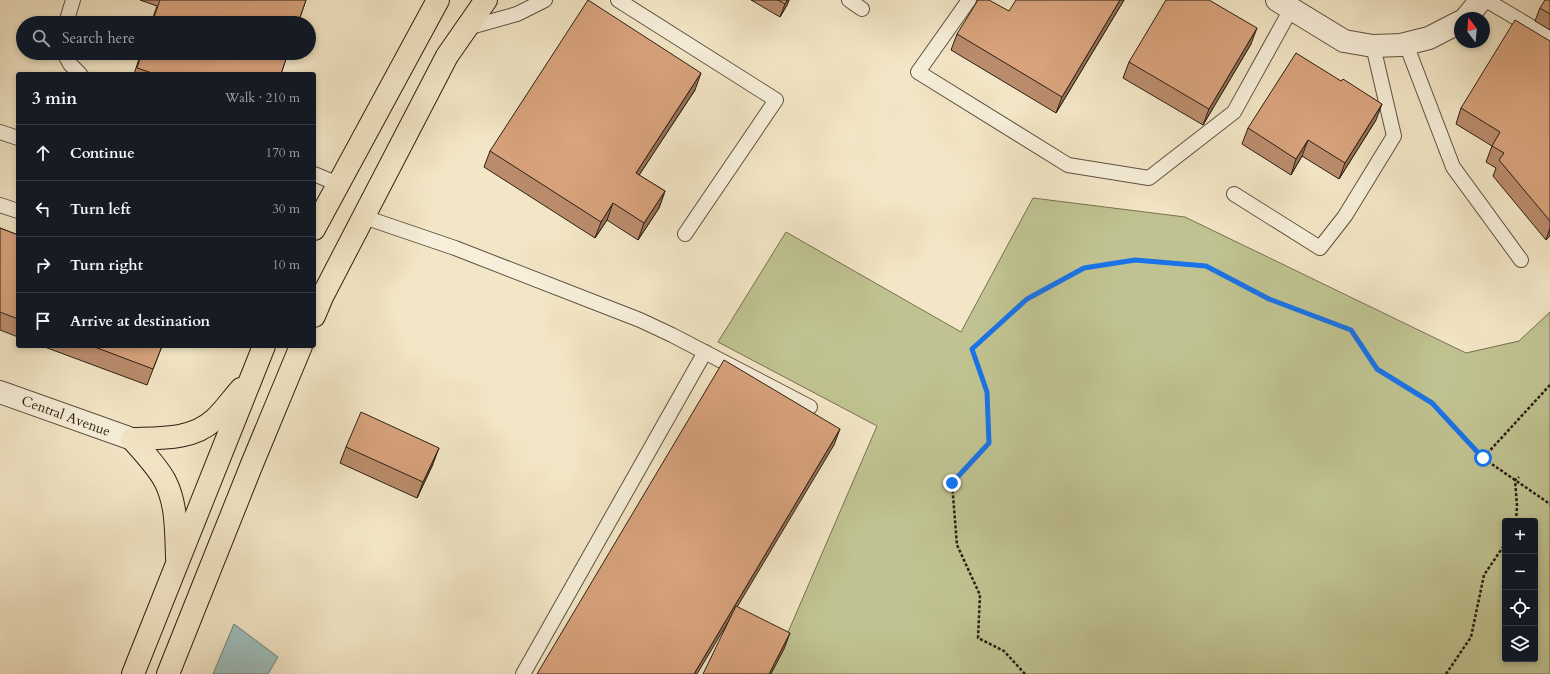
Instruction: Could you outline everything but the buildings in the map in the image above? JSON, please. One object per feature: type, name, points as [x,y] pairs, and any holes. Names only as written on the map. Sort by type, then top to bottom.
[{"type":"highway","points":[[316,311],[447,56],[486,0]]},
{"type":"highway","points":[[316,225],[433,1]]},
{"type":"highway","points":[[132,674],[263,348]]},
{"type":"highway","points":[[168,674],[300,348]]},
{"type":"highway","points":[[132,439],[176,437],[190,434],[204,427],[214,420],[251,378]]},
{"type":"highway","points":[[132,439],[165,480],[174,508],[178,562]]},
{"type":"street","points":[[1471,12],[1481,0]]},
{"type":"street","points":[[1284,4],[1344,41],[1373,46],[1406,44],[1429,38],[1454,25]]},
{"type":"street","name":"Central Avenue","points":[[0,392],[132,439]]},
{"type":"lane","points":[[68,16],[73,0]]},
{"type":"lane","points":[[467,28],[517,14],[545,0]]},
{"type":"lane","points":[[618,0],[776,100],[685,234]]},
{"type":"lane","points":[[849,0],[862,9]]},
{"type":"lane","points":[[969,0],[918,72],[1068,165],[1149,178],[1234,112],[1284,4]]},
{"type":"lane","points":[[1486,0],[1550,38]]},
{"type":"lane","points":[[1406,44],[1453,167],[1521,260]]},
{"type":"lane","points":[[1234,194],[1320,248],[1345,216],[1394,136],[1373,46]]},
{"type":"lane","points":[[68,60],[78,72]]},
{"type":"lane","points":[[0,132],[16,137]]},
{"type":"lane","points":[[316,175],[338,184]]},
{"type":"lane","points":[[0,205],[16,210]]},
{"type":"lane","points":[[364,217],[455,248],[538,279],[640,320],[672,334],[810,407]]},
{"type":"lane","points":[[523,674],[705,352]]},
{"type":"path","points":[[1025,674],[1004,651],[978,638],[980,595],[957,545],[952,483],[989,443],[987,392],[972,349],[1027,299],[1084,268],[1135,260],[1206,266],[1269,299],[1351,330],[1377,369],[1432,403],[1483,458],[1550,504]]},
{"type":"path","points":[[1483,458],[1550,385]]},
{"type":"path","points":[[1516,518],[1515,480],[1519,476]]},
{"type":"path","points":[[1446,674],[1471,637],[1484,575],[1502,548]]},
{"type":"green space","points":[[1033,198],[1185,217],[1466,353],[1519,341],[1550,312],[1550,674],[770,674],[877,426],[718,342],[786,232],[961,332]]},
{"type":"water","points":[[234,624],[278,657],[268,674],[213,674]]},
{"type":"route","points":[[952,483],[989,443],[987,392],[972,349],[1027,299],[1084,268],[1135,260],[1206,266],[1269,299],[1351,330],[1377,369],[1432,403],[1483,458]]}]
